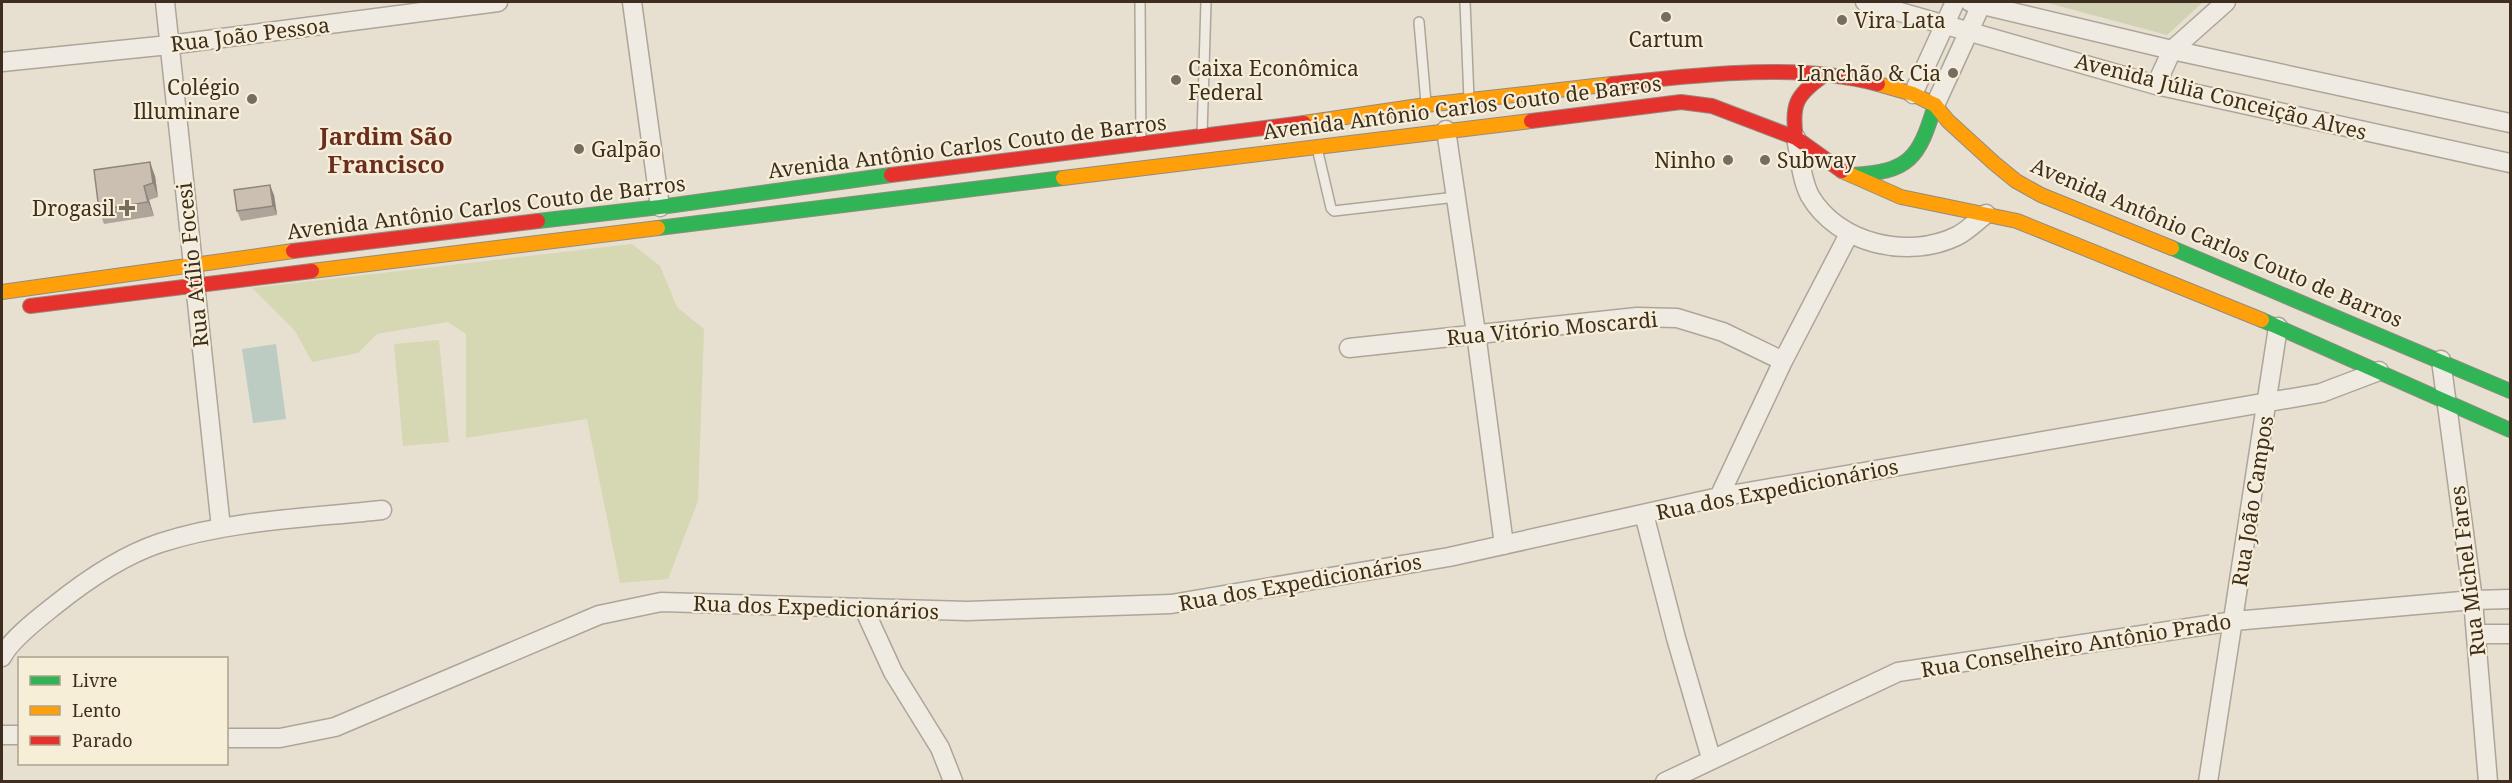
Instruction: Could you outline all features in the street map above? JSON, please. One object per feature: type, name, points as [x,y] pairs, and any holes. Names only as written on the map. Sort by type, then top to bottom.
[{"type":"main road","name":"Avenida Antônio Carlos Couto de Barros","points":[[2,292],[372,240],[660,207],[995,161],[1202,137],[1426,105],[1706,74],[1778,73],[1852,77],[1913,94],[1935,105],[1948,121],[1994,163],[2016,181],[2041,195],[2511,391]]},
{"type":"main road","points":[[1796,138],[1793,119],[1794,104],[1804,89],[1822,76]]},
{"type":"main road","name":"Avenida Antônio Carlos Couto de Barros","points":[[13,308],[194,288],[1681,102],[1712,106],[1796,138],[1826,162],[1848,175],[1901,197],[2018,221],[2051,234],[2278,327],[2511,430]]},
{"type":"main road","points":[[1848,175],[1877,175],[1899,168],[1916,155],[1926,137],[1935,105]]},
{"type":"street","name":"Rua Atílio Focesi","points":[[165,2],[221,528]]},
{"type":"street","name":"Rua João Pessoa","points":[[2,62],[169,45],[498,2]]},
{"type":"street","points":[[632,2],[660,207]]},
{"type":"street","name":"Avenida Júlia Conceição Alves","points":[[1865,2],[1946,23],[2156,85],[2511,163]]},
{"type":"street","points":[[1913,94],[1955,2]]},
{"type":"street","points":[[2156,85],[2172,50],[2226,2]]},
{"type":"street","points":[[1935,105],[1970,31],[1976,3]]},
{"type":"street","name":"Avenida Júlia Conceição Alves","points":[[1976,3],[2172,50],[2511,123]]},
{"type":"street","points":[[1446,130],[1504,544]]},
{"type":"street","points":[[1796,138],[1803,177],[1811,196],[1849,234],[1884,245],[1918,247],[1957,236],[1986,214]]},
{"type":"street","points":[[1719,497],[1783,361],[1849,234]]},
{"type":"street","name":"Rua Vitório Moscardi","points":[[1349,348],[1637,317],[1677,318],[1723,332],[1783,361]]},
{"type":"street","name":"Rua João Campos","points":[[2208,782],[2278,327]]},
{"type":"street","name":"Rua Michel Fares","points":[[2441,360],[2473,600],[2488,782]]},
{"type":"street","name":"Rua dos Expedicionários","points":[[228,738],[280,738],[335,728],[599,615],[661,602],[967,611],[1171,604],[1449,557],[1719,497],[2320,393],[2379,371]]},
{"type":"street","points":[[2,657],[42,615],[76,588],[125,558],[160,543],[221,528],[382,510]]},
{"type":"street","points":[[1644,514],[1676,638],[1711,758]]},
{"type":"street","name":"Rua Conselheiro Antônio Prado","points":[[1665,782],[1711,758],[1898,672],[2234,621],[2473,600],[2511,599]]},
{"type":"street","points":[[864,609],[892,672],[940,748],[955,781],[940,782]]},
{"type":"street","points":[[2476,634],[2511,634]]},
{"type":"street","points":[[2,735],[18,735]]},
{"type":"lane","points":[[1140,2],[1142,144]]},
{"type":"lane","points":[[1202,137],[1206,2]]},
{"type":"lane","points":[[1465,2],[1469,101]]},
{"type":"lane","points":[[1419,22],[1426,105]]},
{"type":"lane","points":[[1316,146],[1331,208],[1334,211],[1456,197]]},
{"type":"green space","points":[[2044,2],[2203,2],[2167,35]]},
{"type":"green space","points":[[632,244],[660,266],[677,307],[704,329],[698,501],[668,579],[620,583],[587,419],[466,438],[466,334],[448,322],[377,334],[358,353],[312,362],[295,331],[252,288]]},
{"type":"green space","points":[[439,340],[449,442],[403,446],[394,344]]},
{"type":"shaded area","points":[[276,344],[286,419],[253,423],[242,349]]},
{"type":"building","points":[[150,162],[153,183],[144,186],[148,202],[99,210],[94,170]]},
{"type":"building","points":[[270,185],[273,206],[237,211],[234,190]]},
{"type":"traffic: fast","points":[[1852,175],[1887,170],[1900,166],[1909,159],[1923,138],[1935,105]]},
{"type":"traffic: fast","points":[[538,221],[660,207],[891,175]]},
{"type":"traffic: fast","points":[[658,228],[1063,178]]},
{"type":"traffic: fast","points":[[2172,248],[2510,391]]},
{"type":"traffic: fast","points":[[2262,320],[2510,430]]},
{"type":"traffic: slow","points":[[1304,123],[1426,105],[1612,84]]},
{"type":"traffic: slow","points":[[1878,84],[1913,94],[1935,105],[1948,121],[1994,163],[2016,181],[2041,195],[2172,248]]},
{"type":"traffic: slow","points":[[1063,178],[1531,121]]},
{"type":"traffic: slow","points":[[1842,171],[1901,197],[2017,221],[2262,320]]},
{"type":"traffic: slow","points":[[312,271],[658,228]]},
{"type":"traffic: slow","points":[[2,292],[293,251]]},
{"type":"traffic: jam","points":[[1612,84],[1746,72],[1814,73],[1878,84]]},
{"type":"traffic: jam","points":[[1796,138],[1794,117],[1801,95],[1823,76]]},
{"type":"traffic: jam","points":[[1531,121],[1681,102],[1712,106],[1796,138],[1842,171]]},
{"type":"traffic: jam","points":[[891,175],[1304,123]]},
{"type":"traffic: jam","points":[[293,251],[538,221]]},
{"type":"traffic: jam","points":[[30,306],[312,271]]},
{"type":"place","name":"Cartum","points":[[1666,17]]},
{"type":"place","name":"Vira Lata","points":[[1842,20]]},
{"type":"place","name":"Lanchão & Cia","points":[[1953,73]]},
{"type":"place","name":"Caixa Econômica Federal","points":[[1176,80]]},
{"type":"place","name":"Colégio Illuminare","points":[[252,99]]},
{"type":"place","name":"Galpão","points":[[579,149]]},
{"type":"place","name":"Ninho","points":[[1728,160]]},
{"type":"place","name":"Subway","points":[[1765,160]]},
{"type":"place","name":"Drogasil","points":[[127,208]]},
{"type":"district","name":"Jardim São Francisco","points":[[386,149]]}]
